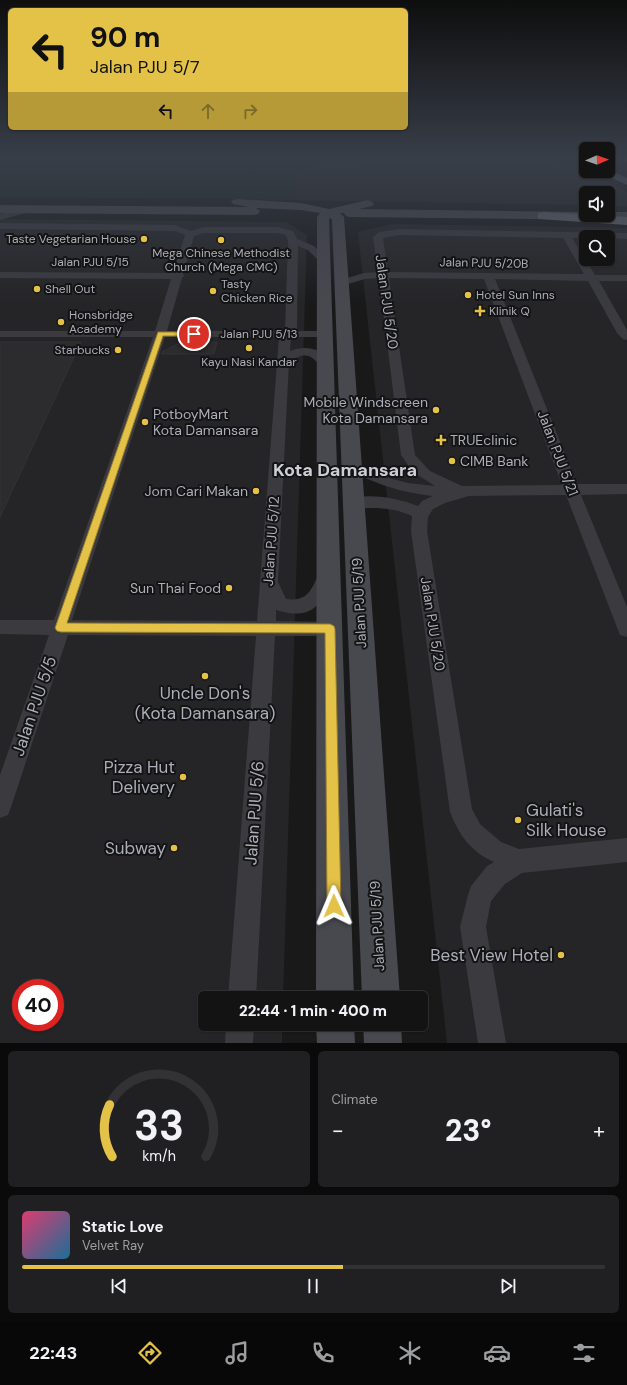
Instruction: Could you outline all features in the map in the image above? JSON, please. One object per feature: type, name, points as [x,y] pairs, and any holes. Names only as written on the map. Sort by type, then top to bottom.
[{"type":"highway","points":[[543,216],[579,215]]},
{"type":"highway","points":[[615,216],[627,221]]},
{"type":"main road","points":[[270,206],[308,207],[330,212],[360,206]]},
{"type":"main road","points":[[459,206],[579,208]]},
{"type":"main road","points":[[0,209],[627,216]]},
{"type":"main road","points":[[615,212],[627,209]]},
{"type":"main road","points":[[266,212],[307,215],[317,222],[324,239]]},
{"type":"main road","name":"Jalan PJU 5/19","points":[[335,991],[323,217],[330,212],[338,217],[381,991]]},
{"type":"main road","points":[[340,259],[345,225],[348,221],[363,215],[378,213]]},
{"type":"main road","points":[[335,1031],[336,1043]]},
{"type":"main road","points":[[382,1031],[383,1043]]},
{"type":"street","points":[[0,217],[6,214],[26,210]]},
{"type":"street","points":[[0,226],[175,228],[181,229],[190,234],[204,230],[278,230],[290,233],[293,241],[311,248],[324,261]]},
{"type":"street","name":"Jalan PJU 5/20","points":[[464,492],[432,479],[421,472],[413,465],[408,455],[378,237],[382,234],[399,232],[565,234]]},
{"type":"street","name":"Jalan PJU 5/5","points":[[0,807],[160,334],[179,276],[190,234]]},
{"type":"street","points":[[565,234],[627,236]]},
{"type":"street","points":[[565,234],[627,337]]},
{"type":"street","name":"Jalan PJU 5/12","points":[[266,628],[268,581],[288,334],[293,241]]},
{"type":"street","name":"Jalan PJU 5/15","points":[[0,275],[179,276]]},
{"type":"street","name":"Jalan PJU 5/20B","points":[[341,284],[364,276],[383,275],[627,278]]},
{"type":"street","name":"Jalan PJU 5/21","points":[[488,276],[627,630]]},
{"type":"street","points":[[614,316],[627,324]]},
{"type":"street","name":"Jalan PJU 5/13","points":[[0,334],[325,334]]},
{"type":"street","points":[[285,359],[291,355],[306,351],[320,355],[326,363]]},
{"type":"street","points":[[351,466],[380,480],[407,488],[435,491],[464,492],[627,489]]},
{"type":"street","points":[[354,503],[392,502],[421,514],[433,502],[464,492]]},
{"type":"street","name":"Jalan PJU 5/20","points":[[421,514],[419,530],[461,812],[472,832],[493,850],[519,861]]},
{"type":"street","points":[[268,581],[280,604],[286,607],[301,606],[313,602],[329,571]]},
{"type":"street","points":[[0,627],[330,629]]},
{"type":"street","name":"Jalan PJU 5/6","points":[[242,991],[266,628]]},
{"type":"street","points":[[492,1043],[473,927],[480,895],[496,875],[519,861],[627,850]]},
{"type":"street","points":[[239,1043],[240,1031]]},
{"type":"shaded area","points":[[0,219],[286,222],[307,235],[283,991],[198,991],[198,1031],[282,1031],[282,1043],[0,1043]]},
{"type":"shaded area","points":[[393,224],[627,228],[627,1043],[447,1043],[358,232]]},
{"type":"building","points":[[0,342],[81,342],[0,517]]},
{"type":"building","points":[[182,342],[217,342],[214,354],[161,354],[162,352]]},
{"type":"place","name":"Taste Vegetarian House","points":[[144,239]]},
{"type":"place","name":"Mega Chinese Methodist Church (Mega CMC)","points":[[221,240]]},
{"type":"place","name":"Shell Out","points":[[37,289]]},
{"type":"place","name":"Tasty Chicken Rice","points":[[213,291]]},
{"type":"place","name":"Hotel Sun Inns","points":[[468,295]]},
{"type":"place","name":"Klinik Q","points":[[480,311]]},
{"type":"place","name":"Honsbridge Academy","points":[[61,322]]},
{"type":"place","name":"Kayu Nasi Kandar","points":[[249,348]]},
{"type":"place","name":"Starbucks","points":[[118,350]]},
{"type":"place","name":"Mobile Windscreen Kota Damansara","points":[[436,410]]},
{"type":"place","name":"PotboyMart Kota Damansara","points":[[145,422]]},
{"type":"place","name":"TRUEclinic","points":[[441,440]]},
{"type":"place","name":"CIMB Bank","points":[[452,461]]},
{"type":"place","name":"Jom Cari Makan","points":[[256,491]]},
{"type":"place","name":"Sun Thai Food","points":[[229,588]]},
{"type":"place","name":"Uncle Don's (Kota Damansara)","points":[[205,676]]},
{"type":"place","name":"Pizza Hut Delivery","points":[[183,777]]},
{"type":"place","name":"Gulati's Silk House","points":[[518,820]]},
{"type":"place","name":"Subway","points":[[174,848]]},
{"type":"place","name":"Best View Hotel","points":[[561,955]]},
{"type":"district","name":"Kota Damansara","points":[[345,470]]},
{"type":"route","points":[[194,334],[160,334],[61,628],[330,629],[334,906]]}]
